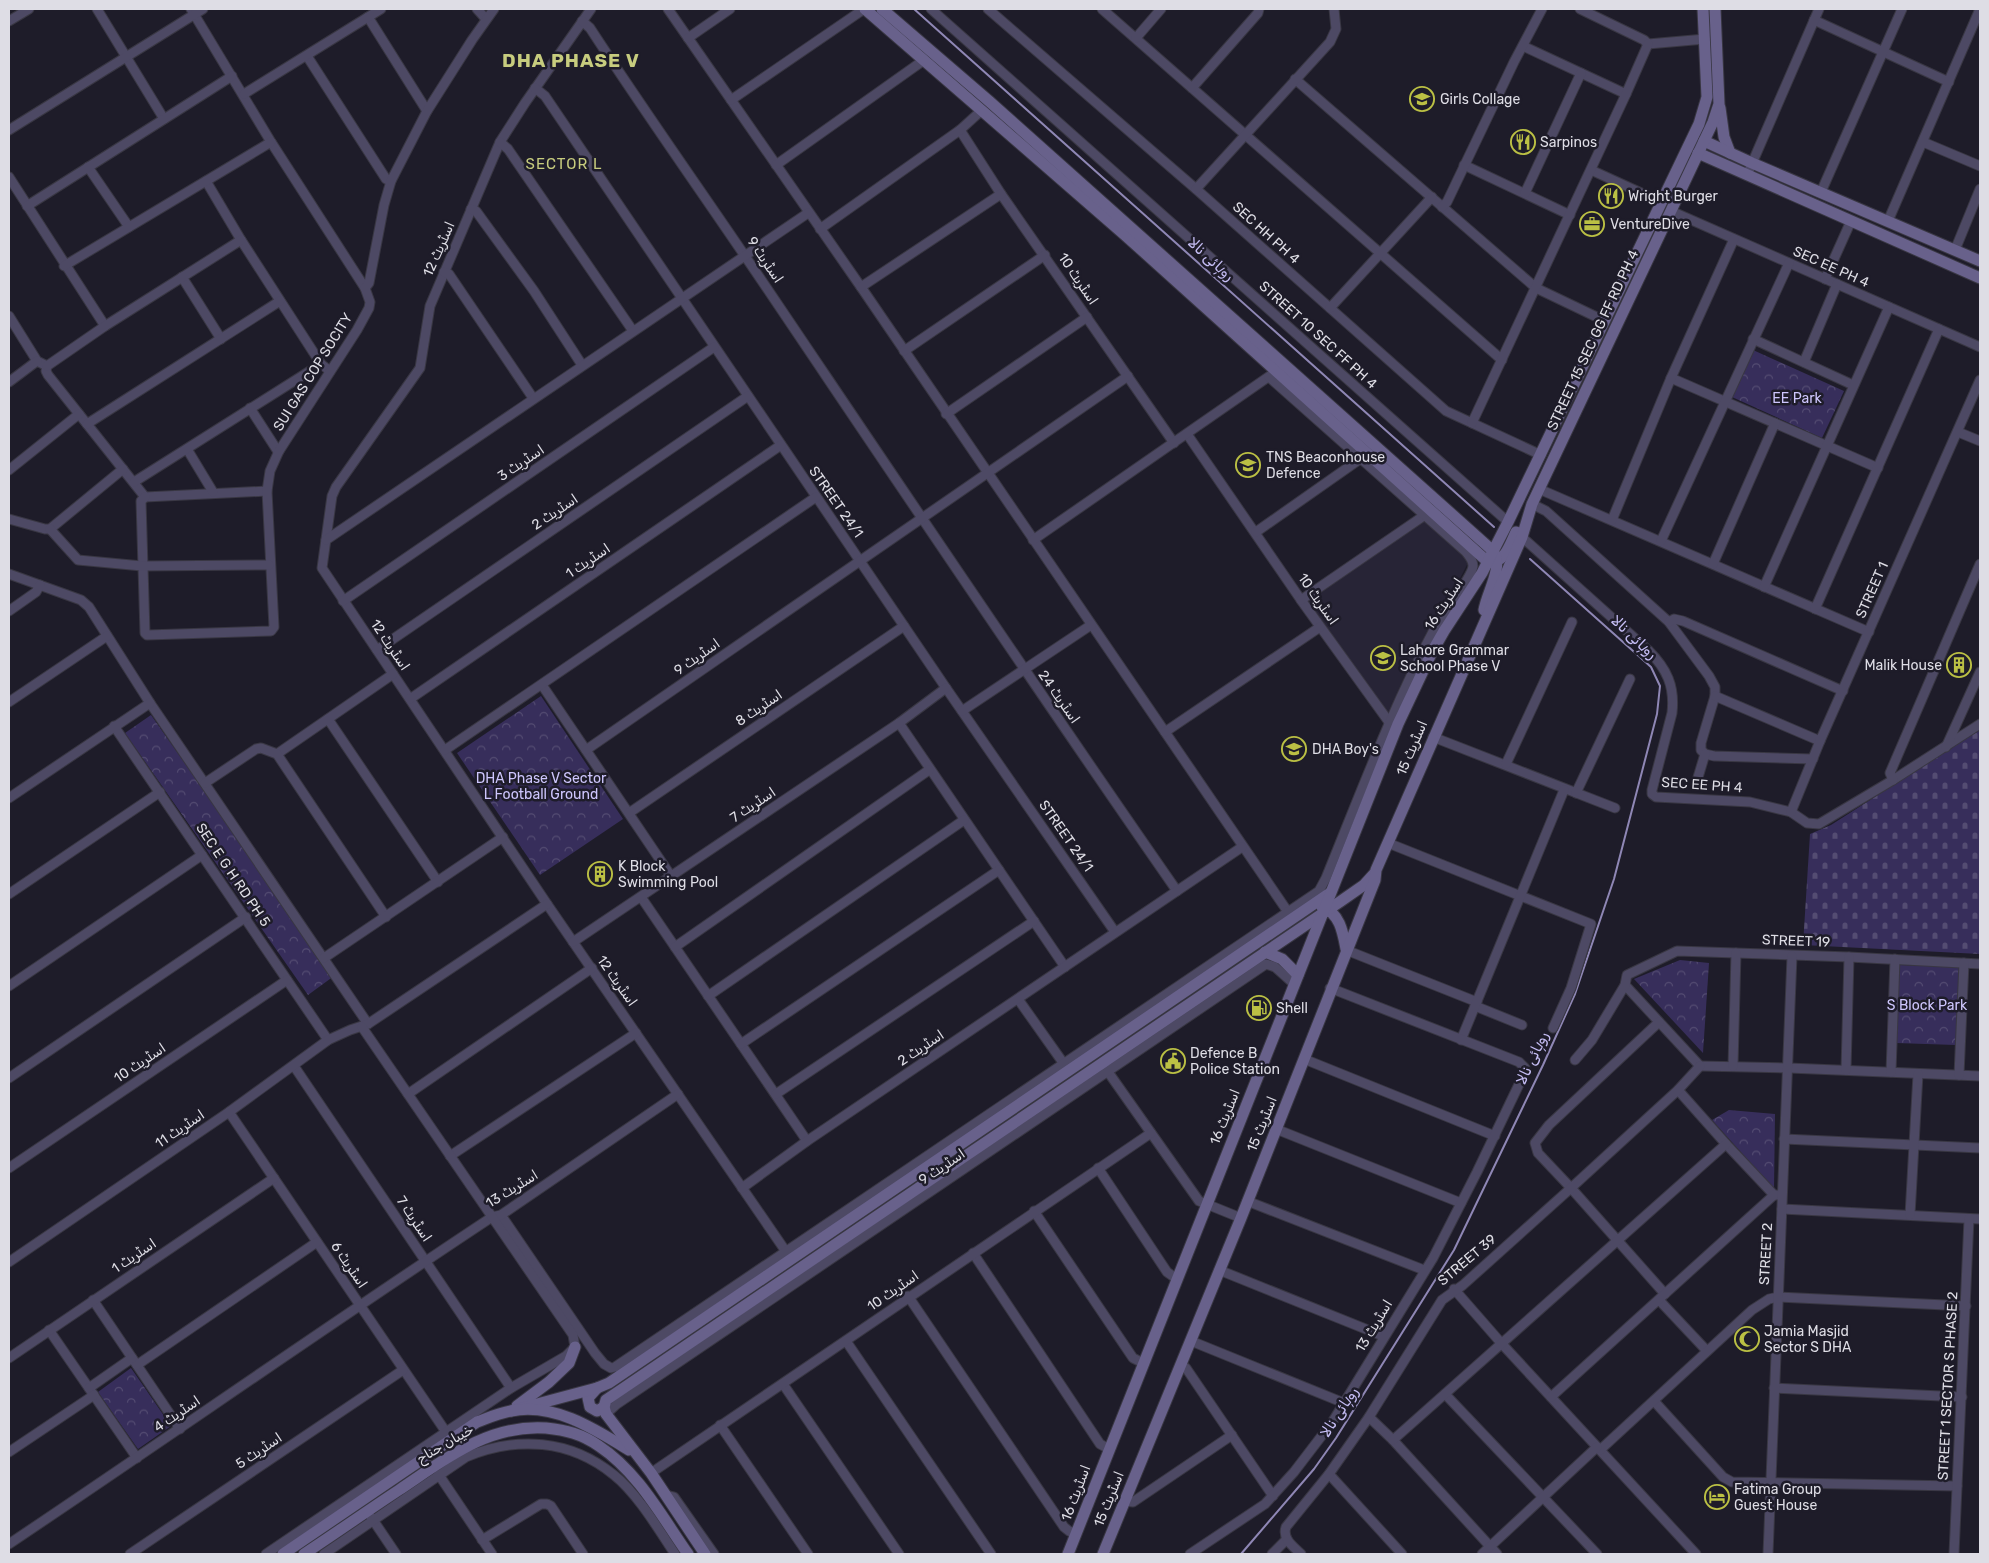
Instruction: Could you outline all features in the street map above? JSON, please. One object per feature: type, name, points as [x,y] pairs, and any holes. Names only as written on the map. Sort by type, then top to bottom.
[{"type":"main road","points":[[865,9],[982,110],[1347,441],[1492,558]]},
{"type":"main road","points":[[882,9],[997,109],[1492,558]]},
{"type":"main road","points":[[1481,628],[1485,601],[1495,575],[1492,558],[1699,124],[1706,105],[1703,9]]},
{"type":"main road","name":"STREET 15 SEC GG FF RD PH 4","points":[[1508,568],[1522,537],[1532,504],[1704,141],[1719,104],[1715,9]]},
{"type":"main road","points":[[1719,104],[1724,137],[1730,153]]},
{"type":"main road","points":[[1704,141],[1752,164],[1980,261]]},
{"type":"main road","points":[[1698,153],[1980,278]]},
{"type":"main road","points":[[1492,558],[1504,555],[1527,517]]},
{"type":"main road","name":"اسٹریٹ 16","points":[[1068,1554],[1205,1204],[1327,904],[1336,865],[1393,723],[1444,631],[1492,558]]},
{"type":"main road","name":"اسٹریٹ 15","points":[[1103,1554],[1248,1201],[1374,880],[1376,870],[1508,568]]},
{"type":"main road","points":[[511,1410],[597,1388],[609,1383],[789,1255],[1327,904],[1364,885],[1376,870]]},
{"type":"main road","points":[[1327,904],[1339,924],[1346,950]]},
{"type":"main road","points":[[597,1388],[588,1398],[590,1407],[597,1411],[605,1410],[606,1400],[611,1394],[1105,1067],[1262,959],[1327,904]]},
{"type":"main road","points":[[1262,959],[1282,959],[1296,980]]},
{"type":"main road","points":[[511,1410],[549,1382],[569,1363],[575,1347]]},
{"type":"main road","name":"خیبان جناح","points":[[283,1554],[478,1422],[511,1410],[536,1410],[576,1420],[594,1428],[636,1454]]},
{"type":"main road","name":"خیبان جناح","points":[[605,1410],[651,1473],[705,1554]]},
{"type":"main road","name":"خیبان جناح","points":[[304,1554],[370,1516],[484,1438],[509,1430],[531,1428],[566,1430],[585,1437],[608,1453],[631,1475],[649,1506],[688,1554]]},
{"type":"street","points":[[97,9],[164,119]]},
{"type":"street","points":[[9,130],[127,57],[193,12],[203,9]]},
{"type":"street","points":[[244,94],[381,9]]},
{"type":"street","points":[[477,9],[486,19]]},
{"type":"street","name":"SUI GAS COP SOCITY","points":[[142,566],[145,633],[147,635],[271,631],[274,627],[269,565],[267,490],[270,471],[279,451],[369,308],[370,302],[364,288],[369,283],[384,206],[391,181],[427,112],[494,9]]},
{"type":"street","name":"اسٹریٹ 12","points":[[591,9],[535,88],[500,142],[430,306],[420,368],[336,487],[332,496],[322,568],[504,837],[547,904],[789,1255]]},
{"type":"street","points":[[668,9],[861,287],[1288,912]]},
{"type":"street","points":[[688,38],[730,9]]},
{"type":"street","points":[[731,100],[865,9]]},
{"type":"street","name":"STREET 10 SEC FF PH 4","points":[[930,9],[1508,522]]},
{"type":"street","name":"SEC HH PH 4","points":[[988,9],[1196,189],[1446,411],[1541,455]]},
{"type":"street","points":[[1102,9],[1502,360]]},
{"type":"street","points":[[1136,38],[1161,9]]},
{"type":"street","points":[[1192,88],[1258,13],[1259,9]]},
{"type":"street","points":[[1196,189],[1334,35],[1334,9]]},
{"type":"street","points":[[1442,207],[1447,202],[1542,9]]},
{"type":"street","points":[[1580,9],[1648,44],[1704,39]]},
{"type":"street","points":[[1747,175],[1819,9]]},
{"type":"street","points":[[1821,192],[1902,9]]},
{"type":"street","points":[[1888,221],[1980,9]]},
{"type":"street","points":[[9,21],[24,10]]},
{"type":"street","points":[[193,12],[244,94],[271,142],[364,288]]},
{"type":"street","points":[[368,17],[427,112]]},
{"type":"street","points":[[1814,20],[1949,82]]},
{"type":"street","name":"اسٹریٹ 9","points":[[582,21],[590,28],[922,518]]},
{"type":"street","points":[[1472,423],[1648,44]]},
{"type":"street","points":[[1523,46],[1626,94]]},
{"type":"street","points":[[307,56],[386,179],[391,181]]},
{"type":"street","points":[[776,165],[924,60]]},
{"type":"street","points":[[1524,194],[1581,73]]},
{"type":"street","points":[[27,206],[232,76]]},
{"type":"street","points":[[1295,79],[1536,288],[1605,321]]},
{"type":"street","name":"STREET 24/1","points":[[535,88],[545,96],[946,688],[1115,932]]},
{"type":"street","points":[[820,229],[960,130],[982,110]]},
{"type":"street","name":"اسٹریٹ 10","points":[[960,130],[1001,194],[1174,443]]},
{"type":"street","points":[[64,266],[271,142]]},
{"type":"street","points":[[500,142],[508,149],[633,331]]},
{"type":"street","points":[[1923,142],[1980,166]]},
{"type":"street","points":[[1464,165],[1570,215]]},
{"type":"street","points":[[88,167],[129,227]]},
{"type":"street","points":[[1591,170],[1661,202]]},
{"type":"street","points":[[9,177],[64,266],[105,326]]},
{"type":"street","points":[[206,181],[280,302],[321,364],[330,371]]},
{"type":"street","points":[[1955,250],[1980,189]]},
{"type":"street","points":[[861,287],[1001,194]]},
{"type":"street","points":[[1330,308],[1432,198]]},
{"type":"street","points":[[472,209],[476,211],[506,251],[582,365]]},
{"type":"street","name":"SEC EE PH 4","points":[[1671,211],[1980,347]]},
{"type":"street","points":[[326,540],[808,213]]},
{"type":"street","points":[[1825,279],[1851,221]]},
{"type":"street","points":[[145,497],[48,376],[47,366],[105,326],[241,240]]},
{"type":"street","points":[[1612,520],[1671,378],[1734,240]]},
{"type":"street","points":[[904,351],[1045,255]]},
{"type":"street","points":[[1661,542],[1788,263]]},
{"type":"street","points":[[444,272],[449,274],[533,398]]},
{"type":"street","points":[[182,277],[221,339]]},
{"type":"street","points":[[1804,362],[1837,284]]},
{"type":"street","points":[[88,424],[280,302]]},
{"type":"street","points":[[1764,587],[1889,307]]},
{"type":"street","points":[[9,316],[37,360],[47,366]]},
{"type":"street","points":[[946,414],[1087,317]]},
{"type":"street","points":[[1815,609],[1938,329]]},
{"type":"street","points":[[1753,338],[1853,384]]},
{"type":"street","name":"اسٹریٹ 3","points":[[344,601],[714,347]]},
{"type":"street","points":[[9,382],[37,360]]},
{"type":"street","points":[[134,482],[321,364]]},
{"type":"street","points":[[1033,540],[1273,374]]},
{"type":"street","name":"اسٹریٹ 9","points":[[586,750],[1128,376]]},
{"type":"street","points":[[1671,378],[1878,468]]},
{"type":"street","name":"STREET 1","points":[[1791,812],[1820,741],[1980,380]]},
{"type":"street","name":"اسٹریٹ 2","points":[[377,650],[748,396]]},
{"type":"street","points":[[250,408],[279,451]]},
{"type":"street","points":[[9,470],[79,414]]},
{"type":"street","points":[[1713,564],[1775,423]]},
{"type":"street","points":[[1958,432],[1980,441]]},
{"type":"street","name":"اسٹریٹ 10","points":[[1187,434],[1256,532],[1300,600],[1393,723]]},
{"type":"street","points":[[1347,441],[1360,459],[1466,552],[1473,566],[1467,579],[1438,623],[1393,723]]},
{"type":"street","name":"اسٹریٹ 1","points":[[410,699],[781,445]]},
{"type":"street","points":[[187,449],[213,492]]},
{"type":"street","points":[[1256,532],[1360,459]]},
{"type":"street","points":[[50,529],[123,469]]},
{"type":"street","points":[[1540,489],[1869,632]]},
{"type":"street","points":[[142,566],[141,501],[145,497],[267,490]]},
{"type":"street","points":[[445,750],[816,497]]},
{"type":"street","points":[[1532,504],[1546,512],[1669,622],[1709,676],[1715,696],[1701,743],[1701,750],[1705,754],[1714,756],[1813,759]]},
{"type":"street","points":[[1300,600],[1425,515]]},
{"type":"street","name":"اسٹریٹ 24","points":[[922,518],[1024,671],[1177,891]]},
{"type":"street","points":[[9,519],[50,529],[78,560],[142,566],[269,565]]},
{"type":"street","name":"SEC EE PH 4","points":[[1522,537],[1648,650],[1659,662],[1670,679],[1673,702],[1672,713],[1652,794],[1660,797],[1750,802],[1791,812],[1808,823],[1819,824],[1893,780],[1980,724]]},
{"type":"street","points":[[1893,780],[1890,773],[1980,564]]},
{"type":"street","points":[[9,574],[85,603],[150,703],[324,958],[408,1094],[450,1156],[497,1216],[586,1341],[604,1364],[611,1368],[789,1255],[1064,1064],[1319,891],[1336,865]]},
{"type":"street","points":[[9,611],[36,592],[40,585]]},
{"type":"street","points":[[1669,622],[1674,620],[1683,621],[1843,691]]},
{"type":"street","points":[[1506,764],[1572,622]]},
{"type":"street","points":[[962,711],[1091,625]]},
{"type":"street","name":"اسٹریٹ 8","points":[[629,813],[904,626]]},
{"type":"street","points":[[1165,732],[1320,627]]},
{"type":"street","points":[[9,702],[107,636]]},
{"type":"street","points":[[1946,747],[1980,672]]},
{"type":"street","points":[[277,754],[393,674]]},
{"type":"street","points":[[1576,793],[1630,680]]},
{"type":"street","points":[[542,685],[671,876]]},
{"type":"street","name":"اسٹریٹ 7","points":[[573,942],[899,723],[946,688]]},
{"type":"street","points":[[1715,696],[1820,741]]},
{"type":"street","points":[[9,798],[150,703]]},
{"type":"street","points":[[328,719],[438,882]]},
{"type":"street","points":[[899,723],[929,770],[1065,967]]},
{"type":"street","name":"SEC E G H RD PH 5","points":[[114,726],[246,917],[328,1040]]},
{"type":"street","points":[[1433,737],[1506,764],[1564,790],[1615,808]]},
{"type":"street","points":[[205,783],[256,748],[277,754],[386,917]]},
{"type":"street","points":[[1696,784],[1705,754]]},
{"type":"street","points":[[675,947],[929,770]]},
{"type":"street","points":[[1330,988],[1461,1040],[1564,790]]},
{"type":"street","points":[[9,894],[160,792]]},
{"type":"street","points":[[708,996],[964,820]]},
{"type":"street","points":[[324,958],[504,837]]},
{"type":"street","points":[[1388,843],[1591,924],[1571,988],[1553,1028]]},
{"type":"street","name":"اسٹریٹ 2","points":[[742,1188],[807,1141],[1242,847]]},
{"type":"street","points":[[9,985],[202,855]]},
{"type":"street","points":[[741,1044],[999,870]]},
{"type":"street","points":[[640,897],[807,1141]]},
{"type":"street","name":"اسٹریٹ 11","points":[[9,1262],[229,1112],[328,1040],[350,1030],[365,1026],[547,904]]},
{"type":"street","points":[[9,1078],[246,917]]},
{"type":"street","points":[[776,1094],[1034,922]]},
{"type":"street","points":[[1346,950],[1522,1025]]},
{"type":"street","name":"STREET 19","points":[[1625,985],[1627,975],[1677,951],[1980,964]]},
{"type":"street","points":[[1733,1066],[1736,953]]},
{"type":"street","name":"STREET 2","points":[[1768,1554],[1782,1210],[1778,1195],[1784,1140],[1792,956]]},
{"type":"street","points":[[1846,1070],[1849,957]]},
{"type":"street","points":[[1891,1072],[1894,959]]},
{"type":"street","points":[[1959,1075],[1964,963]]},
{"type":"street","points":[[408,1094],[592,968]]},
{"type":"street","name":"اسٹریٹ 10","points":[[9,1168],[287,980]]},
{"type":"street","points":[[1575,1060],[1592,1040],[1625,985],[1700,1066],[1980,1076]]},
{"type":"street","points":[[1018,999],[1064,1064]]},
{"type":"street","points":[[1659,1022],[1549,1125],[1534,1143],[1538,1153],[1617,1240],[1707,1352]]},
{"type":"street","points":[[450,1156],[636,1034]]},
{"type":"street","name":"اسٹریٹ 13","points":[[1190,1554],[1265,1504],[1294,1472],[1344,1403],[1424,1270],[1461,1203],[1495,1136],[1525,1068],[1519,1062],[1461,1040]]},
{"type":"street","points":[[1304,1059],[1495,1136]]},
{"type":"street","name":"اسٹریٹ 7","points":[[294,1066],[511,1388]]},
{"type":"street","name":"STREET 39","points":[[1287,1539],[1284,1533],[1290,1521],[1329,1474],[1369,1417],[1442,1300],[1454,1289],[1463,1285],[1571,1188],[1678,1090],[1700,1066]]},
{"type":"street","points":[[1105,1067],[1198,1200],[1241,1218]]},
{"type":"street","points":[[1910,1214],[1918,1074]]},
{"type":"street","points":[[1551,1397],[1778,1195],[1726,1144],[1678,1090]]},
{"type":"street","name":"اسٹریٹ 13","points":[[359,1306],[678,1094]]},
{"type":"street","name":"اسٹریٹ 6","points":[[229,1112],[446,1432]]},
{"type":"street","points":[[1276,1129],[1461,1203]]},
{"type":"street","name":"اسٹریٹ 10","points":[[651,1473],[846,1341],[908,1296],[1151,1133]]},
{"type":"street","points":[[1784,1140],[1980,1148]]},
{"type":"street","points":[[1393,1440],[1726,1144]]},
{"type":"street","points":[[1098,1168],[1167,1272],[1177,1279]]},
{"type":"street","name":"اسٹریٹ 1","points":[[9,1358],[274,1178]]},
{"type":"street","points":[[1248,1201],[1424,1270]]},
{"type":"street","points":[[1782,1210],[1910,1214],[1980,1219]]},
{"type":"street","points":[[1034,1212],[1133,1358],[1144,1363]]},
{"type":"street","points":[[266,1554],[511,1388],[566,1356],[575,1347],[574,1335],[497,1216]]},
{"type":"street","name":"STREET 1 SECTOR S PHASE 2","points":[[1954,1554],[1969,1219]]},
{"type":"street","points":[[9,1452],[135,1362],[317,1242]]},
{"type":"street","points":[[973,1253],[1100,1444],[1109,1449]]},
{"type":"street","points":[[1219,1270],[1384,1336]]},
{"type":"street","points":[[1454,1289],[1502,1344],[1696,1554]]},
{"type":"street","points":[[908,1296],[1064,1528],[1076,1534]]},
{"type":"street","points":[[1482,1554],[1542,1496],[1654,1401],[1752,1310],[1769,1298],[1778,1296],[1966,1306]]},
{"type":"street","points":[[93,1300],[180,1429]]},
{"type":"street","name":"اسٹریٹ 4","points":[[9,1544],[359,1306]]},
{"type":"street","points":[[49,1330],[137,1458]]},
{"type":"street","points":[[846,1341],[991,1554]]},
{"type":"street","points":[[1191,1341],[1344,1403]]},
{"type":"street","points":[[1181,1365],[1186,1368],[1273,1496]]},
{"type":"street","name":"اسٹریٹ 5","points":[[130,1554],[403,1370]]},
{"type":"street","points":[[783,1384],[899,1554]]},
{"type":"street","points":[[1774,1388],[1962,1396]]},
{"type":"street","points":[[1445,1394],[1597,1554]]},
{"type":"street","points":[[1654,1401],[1723,1477],[1732,1482],[1957,1486]]},
{"type":"street","points":[[1369,1417],[1393,1440],[1497,1554]]},
{"type":"street","points":[[720,1425],[808,1554]]},
{"type":"street","points":[[1124,1501],[1133,1502],[1232,1435]]},
{"type":"street","points":[[324,1554],[370,1516],[440,1475],[463,1453],[520,1444],[540,1444],[570,1450],[595,1461],[616,1476],[649,1506],[675,1554]]},
{"type":"street","points":[[1329,1474],[1402,1554]]},
{"type":"street","points":[[440,1475],[492,1554]]},
{"type":"street","points":[[666,1495],[674,1497],[714,1554]]},
{"type":"street","points":[[482,1540],[541,1504],[546,1504],[551,1506],[584,1554]]},
{"type":"street","points":[[370,1516],[396,1554]]},
{"type":"street","points":[[1272,1554],[1287,1539],[1301,1554]]},
{"type":"shaded area","name":"Lahore Grammar School Phase V","points":[[1425,517],[1469,561],[1388,717],[1305,599]]},
{"type":"green space","name":"EE Park","points":[[1753,350],[1844,391],[1822,438],[1732,397]]},
{"type":"green space","name":"DHA Phase V Sector L Football Ground","points":[[541,696],[623,819],[540,875],[457,753]]},
{"type":"green space","points":[[151,715],[334,976],[308,995],[125,733]]},
{"type":"green space","points":[[1980,731],[1980,954],[1803,945],[1810,834],[1831,825]]},
{"type":"green space","points":[[1680,960],[1709,963],[1703,1053],[1634,979]]},
{"type":"green space","name":"S Block Park","points":[[1899,965],[1959,967],[1956,1045],[1896,1043]]},
{"type":"green space","points":[[1729,1110],[1775,1114],[1774,1189],[1712,1120]]},
{"type":"green space","points":[[131,1368],[171,1426],[138,1449],[98,1392]]},
{"type":"waterway","name":"روہائی نالا","points":[[914,9],[1494,527]]},
{"type":"waterway","name":"روہائی نالا","points":[[1241,1554],[1314,1469],[1336,1438],[1454,1250],[1575,994],[1614,879],[1657,714],[1660,686],[1651,667],[1530,559]]},
{"type":"place","name":"Girls Collage","points":[[1422,99]]},
{"type":"place","name":"Sarpinos","points":[[1523,142]]},
{"type":"place","name":"Wright Burger","points":[[1611,196]]},
{"type":"place","name":"VentureDive","points":[[1592,224]]},
{"type":"place","name":"TNS Beaconhouse Defence","points":[[1248,465]]},
{"type":"place","name":"Lahore Grammar School Phase V","points":[[1383,658]]},
{"type":"place","name":"Malik House","points":[[1959,665]]},
{"type":"place","name":"DHA Boy's","points":[[1294,749]]},
{"type":"place","name":"K Block Swimming Pool","points":[[600,874]]},
{"type":"place","name":"Shell","points":[[1259,1008]]},
{"type":"place","name":"Defence B Police Station","points":[[1173,1061]]},
{"type":"place","name":"Jamia Masjid Sector S DHA","points":[[1747,1339]]},
{"type":"place","name":"Fatima Group Guest House","points":[[1717,1497]]},
{"type":"district","name":"DHA PHASE V","points":[[571,60]]},
{"type":"district","name":"SECTOR L","points":[[564,164]]}]
